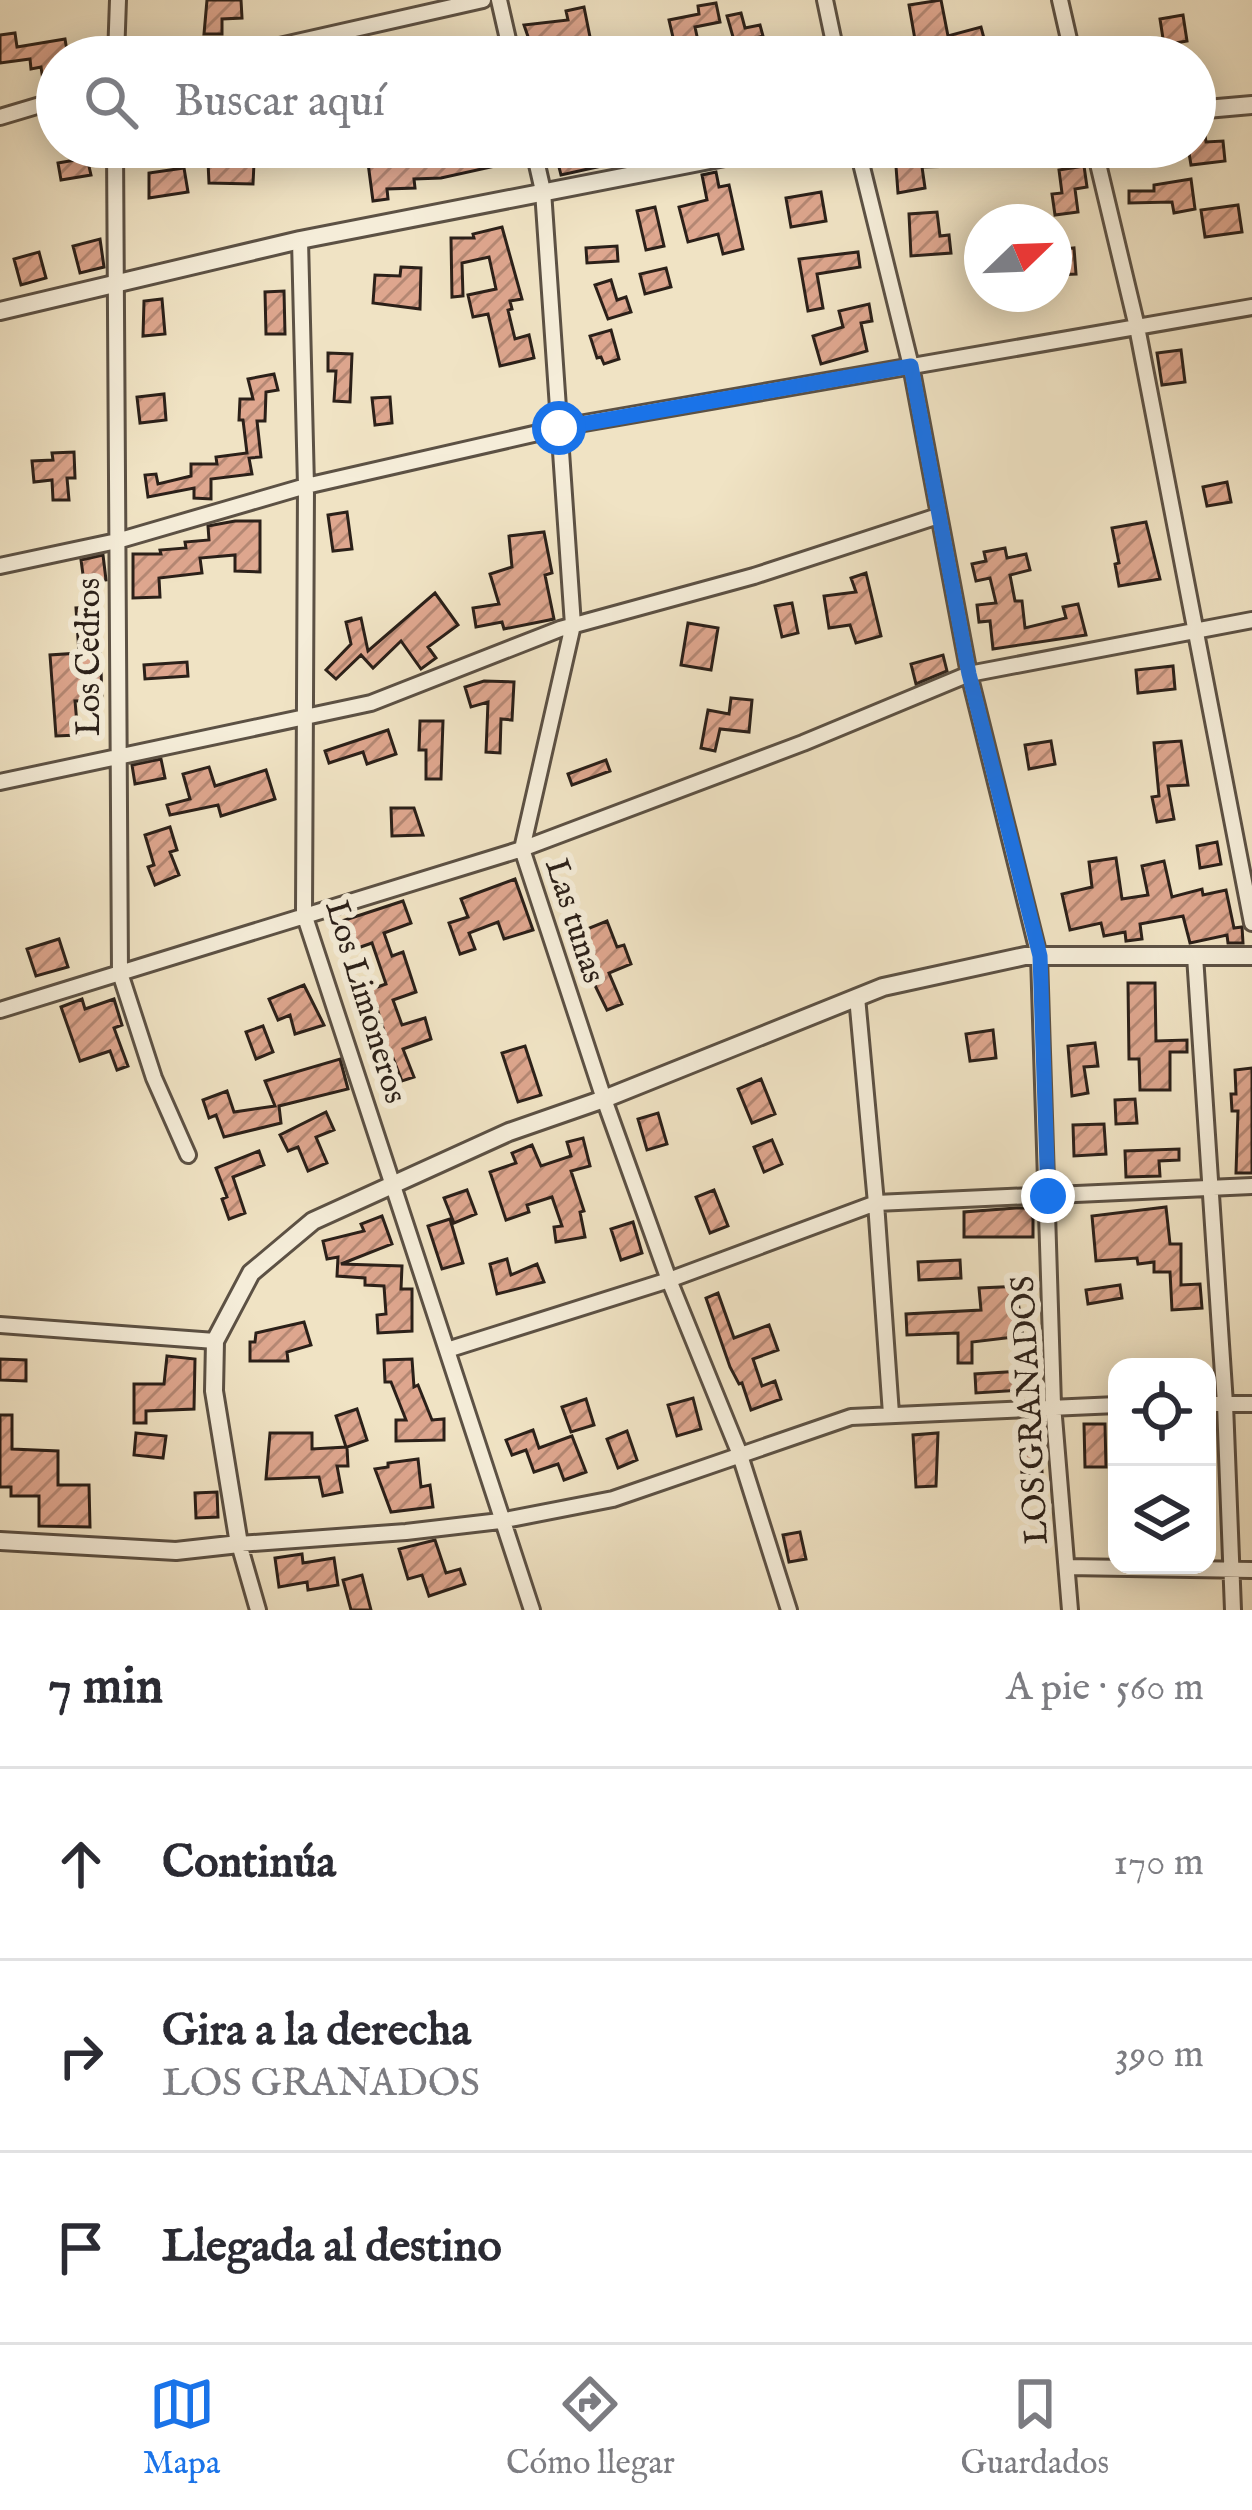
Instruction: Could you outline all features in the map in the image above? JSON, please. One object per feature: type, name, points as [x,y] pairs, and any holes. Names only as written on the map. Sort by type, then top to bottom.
[{"type":"street","points":[[117,36],[118,0]]},
{"type":"street","points":[[324,36],[484,0]]},
{"type":"street","points":[[500,0],[508,36]]},
{"type":"street","points":[[825,0],[833,36]]},
{"type":"street","points":[[1060,0],[1068,36]]},
{"type":"street","points":[[1216,108],[1252,105]]},
{"type":"street","points":[[0,117],[36,106]]},
{"type":"street","name":"Los Cedros","points":[[116,168],[120,973],[154,1078],[188,1155]]},
{"type":"street","name":"Las tunas","points":[[537,168],[543,191],[573,625],[522,849],[604,1099],[669,1280],[739,1453],[789,1610]]},
{"type":"street","points":[[0,311],[300,240],[665,168]]},
{"type":"street","name":"LOS GRANADOS","points":[[862,168],[911,366],[969,674],[1040,956],[1053,1405],[1070,1610]]},
{"type":"street","points":[[1099,168],[1137,327],[1252,923]]},
{"type":"street","name":"Los Limoneros","points":[[300,240],[306,486],[304,914],[532,1610]]},
{"type":"street","points":[[0,566],[118,541],[306,486],[559,428],[1252,307]]},
{"type":"street","points":[[0,782],[371,703],[573,625],[754,576],[938,517]]},
{"type":"street","points":[[0,1010],[522,849],[803,743],[969,674],[1252,620]]},
{"type":"street","points":[[258,1610],[239,1544],[214,1391],[215,1341],[250,1273],[313,1221],[509,1132],[883,987],[1040,956],[1252,956]]},
{"type":"street","points":[[1195,956],[1225,1404],[1233,1610]]},
{"type":"street","points":[[856,997],[891,1414]]},
{"type":"street","points":[[447,1350],[669,1280],[876,1203],[1252,1186]]},
{"type":"street","points":[[0,1325],[215,1341]]},
{"type":"street","points":[[1216,1404],[1252,1404]]},
{"type":"street","points":[[0,1541],[176,1551],[500,1521],[613,1499],[851,1417],[1108,1405]]},
{"type":"street","points":[[1067,1567],[1252,1570]]},
{"type":"building","points":[[207,0],[241,0],[242,18],[222,19],[222,34],[204,34]]},
{"type":"building","points":[[941,0],[948,36],[914,36],[909,5]]},
{"type":"building","points":[[716,3],[720,22],[695,27],[697,36],[673,36],[669,20],[699,14],[698,6]]},
{"type":"building","points":[[584,7],[590,36],[528,36],[524,25],[568,20],[566,11]]},
{"type":"building","points":[[741,13],[745,28],[760,25],[763,36],[733,36],[727,16]]},
{"type":"building","points":[[1183,15],[1186,36],[1163,36],[1160,19]]},
{"type":"building","points":[[981,27],[983,36],[948,36]]},
{"type":"building","points":[[15,33],[17,47],[36,44],[36,68],[31,69],[30,59],[0,63],[0,35]]},
{"type":"building","points":[[1216,141],[1223,141],[1225,161],[1216,162]]},
{"type":"building","points":[[59,168],[89,168],[91,175],[61,180]]},
{"type":"building","points":[[184,168],[188,192],[149,198],[149,173]]},
{"type":"building","points":[[208,168],[254,168],[253,184],[209,183]]},
{"type":"building","points":[[369,168],[486,168],[414,179],[415,188],[387,189],[388,199],[373,201]]},
{"type":"building","points":[[559,168],[592,168],[561,175]]},
{"type":"building","points":[[896,168],[922,168],[925,188],[898,193]]},
{"type":"building","points":[[1084,168],[1087,187],[1075,189],[1078,212],[1072,213],[1072,204],[1053,204],[1052,194],[1062,193],[1059,170]]},
{"type":"building","points":[[716,172],[719,187],[729,185],[743,249],[723,254],[718,234],[688,242],[679,207],[707,200],[702,175]]},
{"type":"building","points":[[1191,179],[1195,209],[1174,213],[1172,202],[1129,203],[1129,191],[1154,191],[1154,185]]},
{"type":"building","points":[[821,192],[826,221],[791,227],[786,198]]},
{"type":"building","points":[[1238,205],[1242,232],[1205,237],[1201,210]]},
{"type":"building","points":[[655,207],[664,246],[646,250],[637,211]]},
{"type":"building","points":[[937,212],[940,236],[949,235],[951,253],[911,256],[909,214]]},
{"type":"building","points":[[502,227],[522,299],[510,301],[512,309],[508,310],[515,339],[529,335],[534,358],[500,366],[488,314],[473,317],[468,295],[496,289],[489,257],[462,263],[463,296],[452,297],[451,238],[474,238],[473,234]]},
{"type":"building","points":[[100,239],[104,267],[80,273],[73,246]]},
{"type":"building","points":[[617,246],[618,261],[587,263],[586,248]]},
{"type":"building","points":[[39,252],[46,278],[21,285],[14,259]]},
{"type":"building","points":[[858,252],[860,267],[817,274],[823,308],[808,311],[799,259]]},
{"type":"building","points":[[401,267],[421,268],[420,309],[373,303],[375,275],[400,276]]},
{"type":"building","points":[[666,268],[671,287],[645,294],[640,274]]},
{"type":"building","points":[[611,280],[617,300],[626,297],[631,312],[608,319],[595,285]]},
{"type":"building","points":[[284,291],[285,334],[266,334],[265,292]]},
{"type":"building","points":[[162,299],[165,334],[143,336],[144,301]]},
{"type":"building","points":[[869,304],[872,321],[861,323],[867,351],[821,364],[813,336],[843,327],[839,311]]},
{"type":"building","points":[[611,330],[619,359],[604,364],[590,336]]},
{"type":"building","points":[[1181,350],[1185,382],[1162,385],[1157,353]]},
{"type":"building","points":[[328,353],[352,354],[350,402],[334,401],[336,371],[328,371]]},
{"type":"building","points":[[274,374],[278,390],[266,392],[265,421],[257,421],[261,457],[249,458],[252,474],[211,479],[211,499],[194,498],[194,488],[148,497],[145,475],[156,474],[158,484],[191,476],[191,464],[217,464],[216,457],[247,453],[243,420],[239,420],[240,399],[253,399],[248,379]]},
{"type":"building","points":[[164,394],[166,420],[140,423],[137,397]]},
{"type":"building","points":[[390,397],[392,423],[375,425],[372,398]]},
{"type":"building","points":[[74,452],[75,478],[67,478],[69,500],[53,500],[52,480],[34,482],[32,461],[53,460],[52,453]]},
{"type":"building","points":[[1227,482],[1231,502],[1207,506],[1203,487]]},
{"type":"building","points":[[347,512],[352,549],[333,551],[328,515]]},
{"type":"building","points":[[260,521],[260,572],[235,571],[235,555],[200,558],[202,573],[159,578],[160,597],[133,598],[133,554],[186,548],[185,542],[209,540],[208,526]]},
{"type":"building","points":[[1146,522],[1160,579],[1119,586],[1112,528]]},
{"type":"building","points":[[544,532],[552,573],[545,575],[554,619],[504,629],[502,622],[476,627],[473,608],[499,604],[490,574],[512,567],[509,536]]},
{"type":"building","points":[[1005,548],[1007,558],[1026,554],[1030,570],[1010,575],[1015,601],[1022,601],[1025,628],[1066,618],[1063,607],[1078,604],[1086,635],[993,649],[990,621],[979,622],[977,605],[996,603],[990,578],[976,581],[972,564],[986,561],[984,552]]},
{"type":"building","points":[[103,555],[106,580],[84,582],[81,560]]},
{"type":"building","points":[[866,573],[881,636],[856,643],[850,625],[829,628],[824,596],[856,592],[851,578]]},
{"type":"building","points":[[435,593],[458,625],[428,647],[436,658],[421,669],[401,641],[373,668],[361,655],[336,679],[326,670],[351,644],[346,622],[361,618],[368,651]]},
{"type":"building","points":[[792,603],[798,633],[782,637],[775,606]]},
{"type":"building","points":[[99,607],[102,700],[75,701],[78,735],[56,736],[50,655],[79,653],[76,608]]},
{"type":"building","points":[[688,623],[718,628],[711,670],[681,665]]},
{"type":"building","points":[[943,655],[947,671],[916,684],[911,664]]},
{"type":"building","points":[[187,662],[188,676],[145,679],[144,665]]},
{"type":"building","points":[[1173,666],[1175,689],[1138,693],[1136,670]]},
{"type":"building","points":[[484,681],[514,682],[512,720],[501,719],[500,753],[486,752],[488,702],[471,707],[465,687]]},
{"type":"building","points":[[731,698],[752,700],[749,732],[720,729],[715,751],[701,748],[708,710],[729,714]]},
{"type":"building","points":[[420,721],[443,721],[441,779],[426,779],[426,750],[419,750]]},
{"type":"building","points":[[388,730],[396,754],[367,764],[363,752],[329,763],[325,751]]},
{"type":"building","points":[[1051,741],[1055,764],[1029,769],[1025,745]]},
{"type":"building","points":[[1181,741],[1188,785],[1168,786],[1174,819],[1157,822],[1152,797],[1159,796],[1154,743]]},
{"type":"building","points":[[161,759],[165,778],[135,784],[132,765]]},
{"type":"building","points":[[606,760],[610,771],[572,785],[568,774]]},
{"type":"building","points":[[209,767],[215,786],[266,770],[275,799],[221,816],[218,805],[170,815],[167,805],[190,799],[183,774]]},
{"type":"building","points":[[391,808],[414,808],[423,835],[392,836]]},
{"type":"building","points":[[170,827],[177,850],[170,852],[179,875],[155,885],[145,835]]},
{"type":"building","points":[[1217,842],[1221,864],[1200,868],[1197,846]]},
{"type":"building","points":[[1116,858],[1122,899],[1148,895],[1142,866],[1164,861],[1172,897],[1202,889],[1203,895],[1226,890],[1234,928],[1242,927],[1243,943],[1228,943],[1227,935],[1190,943],[1183,916],[1140,924],[1142,939],[1126,941],[1125,932],[1104,936],[1101,923],[1070,930],[1062,894],[1092,887],[1089,862]]},
{"type":"building","points":[[515,879],[533,930],[504,939],[498,922],[469,933],[475,949],[460,954],[449,923],[468,917],[461,899]]},
{"type":"building","points":[[403,901],[411,923],[384,933],[392,956],[403,952],[416,992],[393,1000],[402,1025],[425,1018],[431,1039],[403,1049],[414,1077],[402,1081],[391,1053],[381,1056],[374,1034],[384,1031],[377,1008],[366,1011],[360,993],[386,984],[372,943],[352,950],[342,921]]},
{"type":"building","points":[[607,921],[617,947],[624,945],[631,964],[609,973],[622,1004],[607,1010],[583,961],[587,959],[577,933]]},
{"type":"building","points":[[59,939],[68,967],[36,976],[27,949]]},
{"type":"building","points":[[1128,983],[1155,983],[1156,1041],[1187,1040],[1187,1052],[1170,1052],[1170,1090],[1140,1090],[1139,1059],[1129,1059]]},
{"type":"building","points":[[304,985],[324,1025],[295,1034],[290,1015],[278,1020],[269,999]]},
{"type":"building","points":[[82,999],[85,1009],[114,999],[122,1025],[114,1028],[128,1066],[117,1070],[110,1051],[80,1061],[61,1007]]},
{"type":"building","points":[[263,1026],[273,1052],[256,1059],[246,1032]]},
{"type":"building","points":[[993,1030],[996,1058],[970,1061],[966,1034]]},
{"type":"building","points":[[1095,1043],[1098,1066],[1084,1067],[1088,1093],[1072,1096],[1068,1046]]},
{"type":"building","points":[[525,1046],[541,1095],[518,1102],[502,1053]]},
{"type":"building","points":[[340,1059],[348,1089],[279,1106],[281,1123],[224,1137],[216,1115],[209,1118],[203,1100],[227,1091],[234,1112],[275,1106],[265,1081]]},
{"type":"building","points":[[1252,1068],[1252,1173],[1236,1173],[1238,1111],[1232,1111],[1231,1094],[1236,1094],[1235,1070]]},
{"type":"building","points":[[761,1079],[775,1114],[752,1123],[738,1089]]},
{"type":"building","points":[[1135,1099],[1137,1123],[1116,1124],[1115,1100]]},
{"type":"building","points":[[326,1112],[334,1130],[316,1137],[327,1163],[308,1171],[298,1147],[288,1151],[280,1135]]},
{"type":"building","points":[[658,1113],[667,1144],[647,1150],[638,1119]]},
{"type":"building","points":[[1104,1124],[1106,1154],[1074,1156],[1073,1125]]},
{"type":"building","points":[[583,1138],[590,1166],[571,1171],[584,1211],[580,1212],[585,1237],[556,1242],[554,1227],[562,1226],[552,1197],[527,1205],[529,1212],[506,1220],[490,1172],[516,1163],[512,1153],[532,1145],[541,1166],[571,1156],[567,1142]]},
{"type":"building","points":[[772,1140],[782,1164],[764,1172],[754,1147]]},
{"type":"building","points":[[1179,1149],[1179,1160],[1159,1161],[1160,1176],[1126,1177],[1125,1151]]},
{"type":"building","points":[[259,1151],[264,1165],[233,1177],[245,1213],[229,1219],[216,1168]]},
{"type":"building","points":[[467,1190],[476,1214],[454,1223],[444,1198]]},
{"type":"building","points":[[714,1190],[728,1226],[710,1233],[696,1197]]},
{"type":"building","points":[[1166,1207],[1170,1244],[1181,1244],[1181,1285],[1200,1284],[1202,1308],[1172,1310],[1170,1272],[1154,1272],[1154,1262],[1138,1264],[1137,1258],[1096,1261],[1092,1216]]},
{"type":"building","points":[[1033,1208],[1033,1237],[964,1237],[964,1212]]},
{"type":"building","points":[[382,1216],[392,1244],[341,1264],[402,1266],[401,1289],[412,1289],[412,1331],[378,1333],[377,1315],[386,1314],[384,1286],[365,1285],[365,1278],[337,1276],[338,1257],[327,1259],[323,1241],[364,1231],[361,1224]]},
{"type":"building","points":[[450,1219],[463,1263],[442,1269],[428,1226]]},
{"type":"building","points":[[633,1222],[642,1253],[621,1260],[611,1229]]},
{"type":"building","points":[[507,1259],[511,1275],[537,1264],[544,1282],[497,1294],[490,1264]]},
{"type":"building","points":[[960,1260],[961,1278],[919,1280],[918,1262]]},
{"type":"building","points":[[1120,1285],[1122,1298],[1088,1304],[1086,1290]]},
{"type":"building","points":[[1026,1286],[1027,1300],[1018,1301],[1023,1336],[972,1342],[972,1363],[958,1363],[958,1333],[907,1335],[906,1314],[981,1310],[979,1288]]},
{"type":"building","points":[[718,1293],[734,1338],[769,1325],[778,1350],[753,1359],[762,1386],[775,1381],[781,1399],[751,1410],[706,1298]]},
{"type":"building","points":[[304,1322],[311,1345],[287,1352],[288,1361],[250,1361],[250,1342],[255,1342],[256,1333]]},
{"type":"building","points":[[167,1356],[195,1359],[194,1409],[146,1411],[146,1423],[134,1423],[134,1384],[164,1384]]},
{"type":"building","points":[[0,1359],[26,1360],[26,1381],[0,1380]]},
{"type":"building","points":[[412,1359],[414,1387],[418,1385],[432,1420],[444,1419],[444,1440],[396,1441],[396,1420],[406,1420],[391,1382],[385,1382],[384,1360]]},
{"type":"building","points":[[1021,1371],[1022,1390],[976,1393],[975,1374]]},
{"type":"building","points":[[693,1398],[701,1429],[677,1436],[668,1405]]},
{"type":"building","points":[[586,1399],[594,1425],[571,1432],[562,1407]]},
{"type":"building","points":[[357,1409],[367,1440],[347,1447],[348,1466],[337,1466],[342,1492],[323,1496],[319,1477],[266,1479],[270,1433],[312,1433],[312,1449],[346,1447],[336,1416]]},
{"type":"building","points":[[0,1415],[12,1415],[12,1449],[58,1451],[58,1485],[89,1485],[90,1527],[39,1526],[39,1496],[11,1496],[11,1487],[0,1487]]},
{"type":"building","points":[[1084,1424],[1105,1424],[1106,1467],[1085,1467]]},
{"type":"building","points":[[1039,1426],[1042,1472],[1022,1474],[1019,1428]]},
{"type":"building","points":[[533,1430],[539,1448],[572,1436],[586,1472],[564,1480],[558,1464],[534,1472],[526,1450],[512,1455],[506,1440]]},
{"type":"building","points":[[627,1431],[637,1460],[618,1468],[607,1439]]},
{"type":"building","points":[[136,1433],[166,1436],[163,1458],[134,1455]]},
{"type":"building","points":[[938,1433],[936,1486],[916,1487],[913,1435]]},
{"type":"building","points":[[418,1459],[421,1487],[430,1485],[433,1507],[391,1512],[375,1469]]},
{"type":"building","points":[[217,1492],[218,1517],[196,1518],[195,1493]]},
{"type":"building","points":[[800,1532],[806,1559],[789,1562],[783,1535]]},
{"type":"building","points":[[435,1540],[446,1573],[460,1569],[465,1584],[429,1596],[422,1575],[408,1579],[399,1549]]},
{"type":"building","points":[[302,1554],[303,1563],[334,1558],[338,1585],[308,1590],[307,1582],[279,1587],[275,1558]]},
{"type":"building","points":[[362,1575],[371,1610],[351,1610],[343,1580]]},
{"type":"route","points":[[559,428],[911,366],[969,674],[1040,956],[1048,1196]]}]
